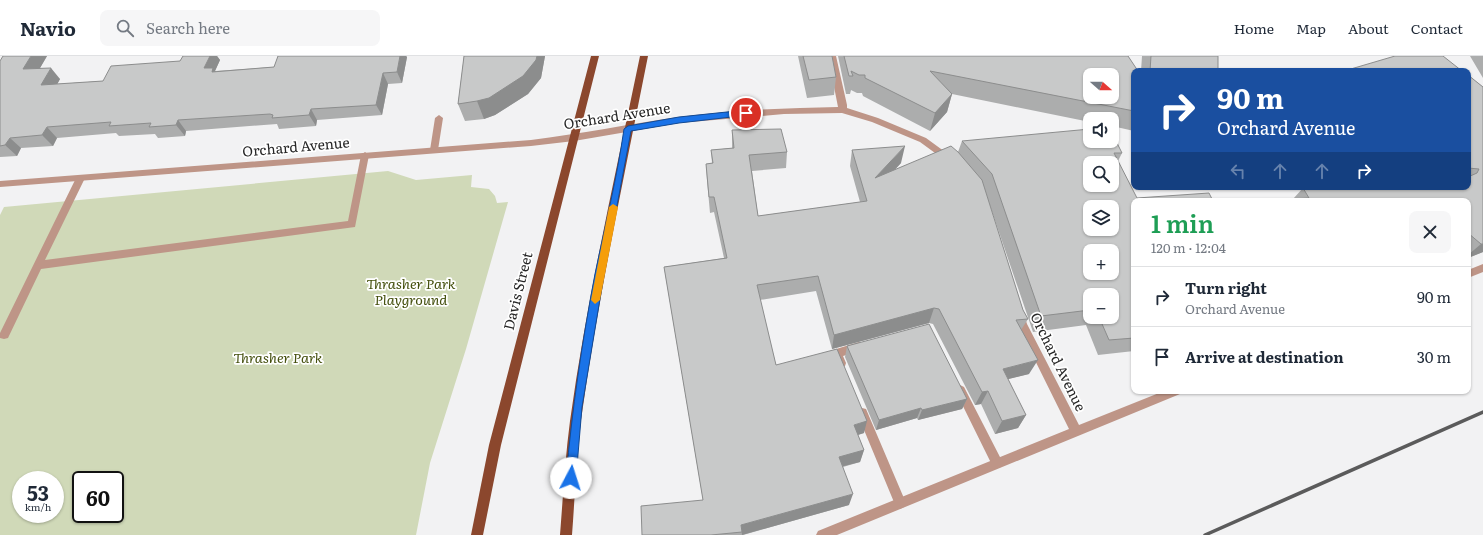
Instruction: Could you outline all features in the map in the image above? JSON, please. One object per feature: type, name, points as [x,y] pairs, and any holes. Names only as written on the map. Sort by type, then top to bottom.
[{"type":"main road","name":"Davis Street","points":[[477,535],[495,445],[595,56]]},
{"type":"main road","points":[[566,535],[578,407],[600,275],[628,129],[644,56]]},
{"type":"street","points":[[832,56],[843,104],[842,110]]},
{"type":"street","name":"Orchard Avenue","points":[[0,184],[574,138],[679,120],[784,110],[842,110],[875,120],[923,140],[957,165]]},
{"type":"street","points":[[434,150],[439,118]]},
{"type":"street","points":[[38,265],[352,224],[365,155]]},
{"type":"street","points":[[4,335],[80,178]]},
{"type":"street","points":[[1471,273],[1483,268]]},
{"type":"street","name":"Orchard Avenue","points":[[1015,303],[1022,324],[1076,431]]},
{"type":"street","points":[[846,374],[837,353],[867,345]]},
{"type":"street","points":[[954,378],[997,464]]},
{"type":"street","points":[[822,535],[1168,394]]},
{"type":"street","points":[[858,403],[900,503]]},
{"type":"green space","name":"Thrasher Park","points":[[388,171],[416,180],[472,175],[471,187],[489,189],[495,196],[497,203],[508,202],[466,349],[430,463],[416,535],[0,535],[0,215],[4,207]]},
{"type":"building","points":[[3,56],[31,56],[23,69],[51,68],[41,85],[103,81],[111,66],[180,61],[183,56],[210,56],[204,68],[213,68],[212,72],[274,67],[278,56],[400,56],[397,72],[383,73],[376,105],[311,109],[309,115],[272,118],[273,115],[270,114],[178,120],[176,125],[149,127],[151,123],[109,126],[111,122],[47,127],[42,135],[10,138],[5,145],[0,146],[0,61]]},
{"type":"building","points":[[464,56],[537,56],[536,60],[523,76],[489,98],[458,104]]},
{"type":"building","points":[[803,56],[832,56],[836,77],[809,80]]},
{"type":"building","points":[[844,56],[1128,56],[1136,68],[1131,68],[1131,110],[1098,104],[1119,104],[1119,68],[1083,68],[1083,101],[930,71],[952,94],[935,113],[865,78],[865,75],[859,75],[851,71],[853,76],[849,76]]},
{"type":"building","points":[[1151,56],[1218,56],[1218,68],[1150,68]]},
{"type":"building","points":[[1395,56],[1443,56],[1458,68],[1354,68]]},
{"type":"building","points":[[1471,77],[1483,87],[1483,244],[1471,236],[1471,198],[1309,198],[1304,190],[1471,190],[1471,176],[1477,173],[1479,169],[1471,168]]},
{"type":"building","points":[[781,129],[787,152],[749,155],[758,216],[867,201],[852,150],[905,146],[875,178],[951,146],[982,180],[1023,310],[1028,319],[1016,320],[1038,360],[1003,369],[1026,415],[1002,421],[988,391],[982,392],[939,309],[934,308],[834,335],[818,276],[757,285],[776,365],[837,349],[867,421],[854,425],[864,450],[839,457],[853,494],[741,525],[742,532],[711,535],[642,535],[641,506],[703,500],[664,267],[727,258],[714,197],[709,197],[706,164],[713,163],[711,150],[734,148],[732,130]]},
{"type":"building","points":[[1083,130],[1083,148],[1119,147],[1122,153],[1114,153],[1116,156],[1083,156],[1083,192],[1119,192],[1119,163],[1131,186],[1131,190],[1133,190],[1137,198],[1131,198],[1131,338],[1109,340],[1102,324],[1119,324],[1119,288],[1083,288],[1083,311],[1041,316],[992,174],[962,141]]},
{"type":"building","points":[[1209,193],[1212,198],[1137,198]]},
{"type":"building","points":[[929,324],[967,399],[922,410],[921,408],[879,420],[847,346]]},
{"type":"railway","points":[[1205,535],[1483,412]]},
{"type":"slow traffic","points":[[595,300],[613,207]]},
{"type":"route","points":[[571,478],[578,407],[600,275],[628,129],[679,120],[746,113]]},
{"type":"park label","name":"Thrasher Park Playground","points":[[411,292]]}]
